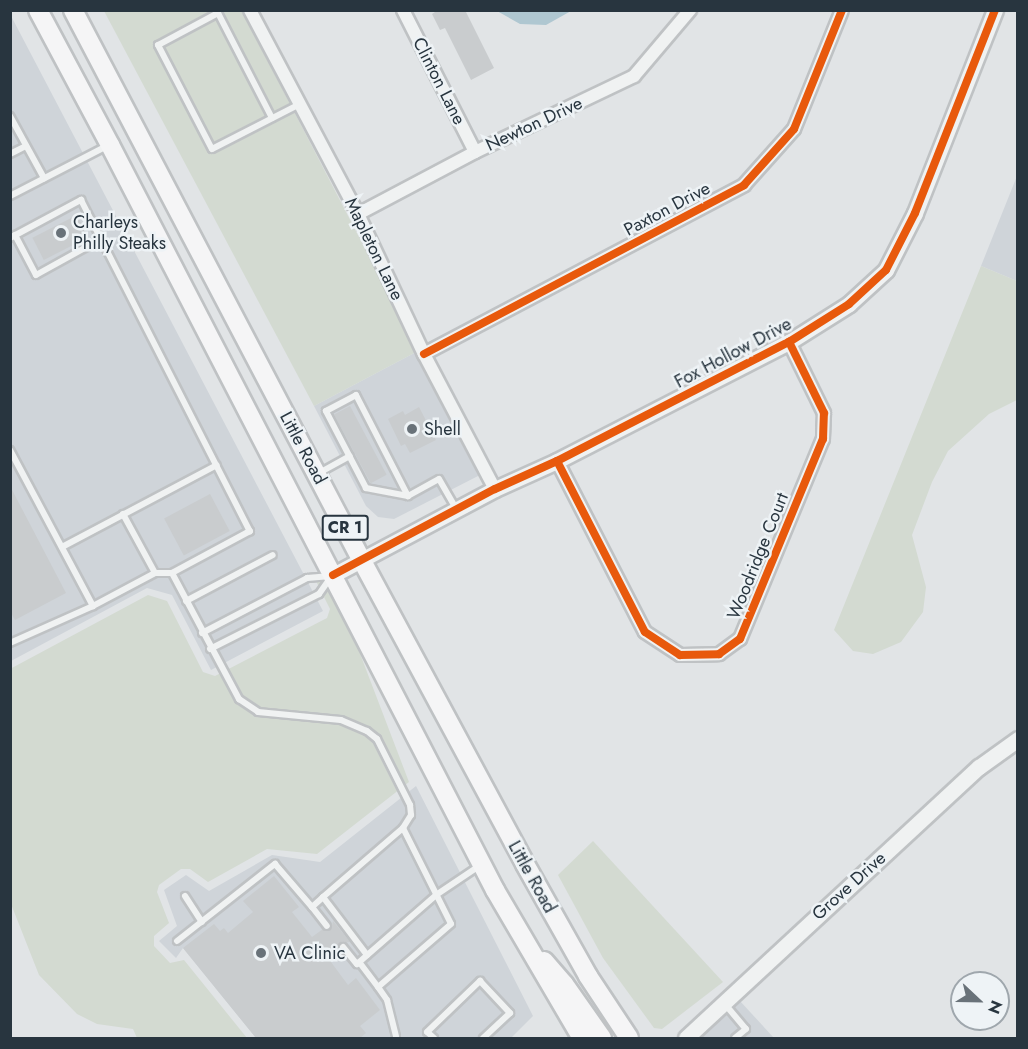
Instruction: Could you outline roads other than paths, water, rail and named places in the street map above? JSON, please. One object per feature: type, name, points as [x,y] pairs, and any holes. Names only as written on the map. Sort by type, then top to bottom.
[{"type":"main road","name":"Little Road","points":[[38,10],[482,864],[527,946],[582,1038]]},
{"type":"main road","name":"Little Road","points":[[73,10],[316,474],[525,864],[588,976],[629,1038]]},
{"type":"main road","points":[[527,946],[549,965],[602,1038]]},
{"type":"street","name":"Mapleton Lane","points":[[250,10],[358,214],[424,354],[495,489]]},
{"type":"street","name":"Clinton Lane","points":[[403,10],[476,152]]},
{"type":"street","name":"Newton Drive","points":[[358,214],[476,152],[634,76],[690,10]]},
{"type":"street","name":"Paxton Drive","points":[[424,354],[744,185],[794,129],[842,10]]},
{"type":"street","name":"Fox Hollow Drive","points":[[333,575],[495,489],[557,461],[789,342],[849,304],[886,270],[915,213],[995,10]]},
{"type":"street","name":"Woodridge Court","points":[[557,461],[645,632],[680,655],[719,654],[740,639],[823,439],[824,413],[789,342]]},
{"type":"street","name":"Grove Drive","points":[[686,1038],[971,775],[1017,739]]},
{"type":"lane","points":[[272,118],[218,13],[158,45],[212,149],[300,104]]},
{"type":"lane","points":[[10,116],[44,178]]},
{"type":"lane","points":[[10,196],[110,145]]},
{"type":"lane","points":[[10,154],[26,146]]},
{"type":"lane","points":[[10,643],[93,606],[154,573],[172,573],[250,531],[217,465],[81,201],[13,237],[36,275],[101,240]]},
{"type":"lane","points":[[408,496],[356,395],[326,411],[366,488],[408,496],[439,479],[456,510]]},
{"type":"lane","points":[[10,450],[93,606]]},
{"type":"lane","points":[[316,474],[350,456]]},
{"type":"lane","points":[[62,547],[217,465]]},
{"type":"lane","points":[[123,514],[154,573]]},
{"type":"lane","points":[[186,601],[273,555]]},
{"type":"lane","points":[[172,573],[233,691],[247,706],[258,712],[341,720],[357,725],[377,739],[410,805],[411,815],[403,828],[312,907]]},
{"type":"lane","points":[[202,633],[307,578],[333,575]]},
{"type":"lane","points":[[210,649],[318,594],[333,575]]},
{"type":"lane","points":[[378,987],[451,924],[403,828]]},
{"type":"lane","points":[[177,941],[275,864],[327,926]]},
{"type":"lane","points":[[358,963],[436,895],[482,864]]},
{"type":"lane","points":[[185,896],[202,922]]},
{"type":"lane","points":[[323,897],[367,955]]},
{"type":"lane","points":[[343,947],[387,1000],[396,1038]]},
{"type":"lane","points":[[434,1038],[427,1032],[480,981],[510,1013],[483,1038]]},
{"type":"lane","points":[[724,1003],[746,1029],[735,1038]]},
{"type":"water","points":[[497,11],[571,11],[546,25],[520,24]]},
{"type":"place","name":"Charleys Philly Steaks","points":[[61,233]]},
{"type":"place","name":"Shell","points":[[412,429]]},
{"type":"place","name":"VA Clinic","points":[[261,953]]}]
